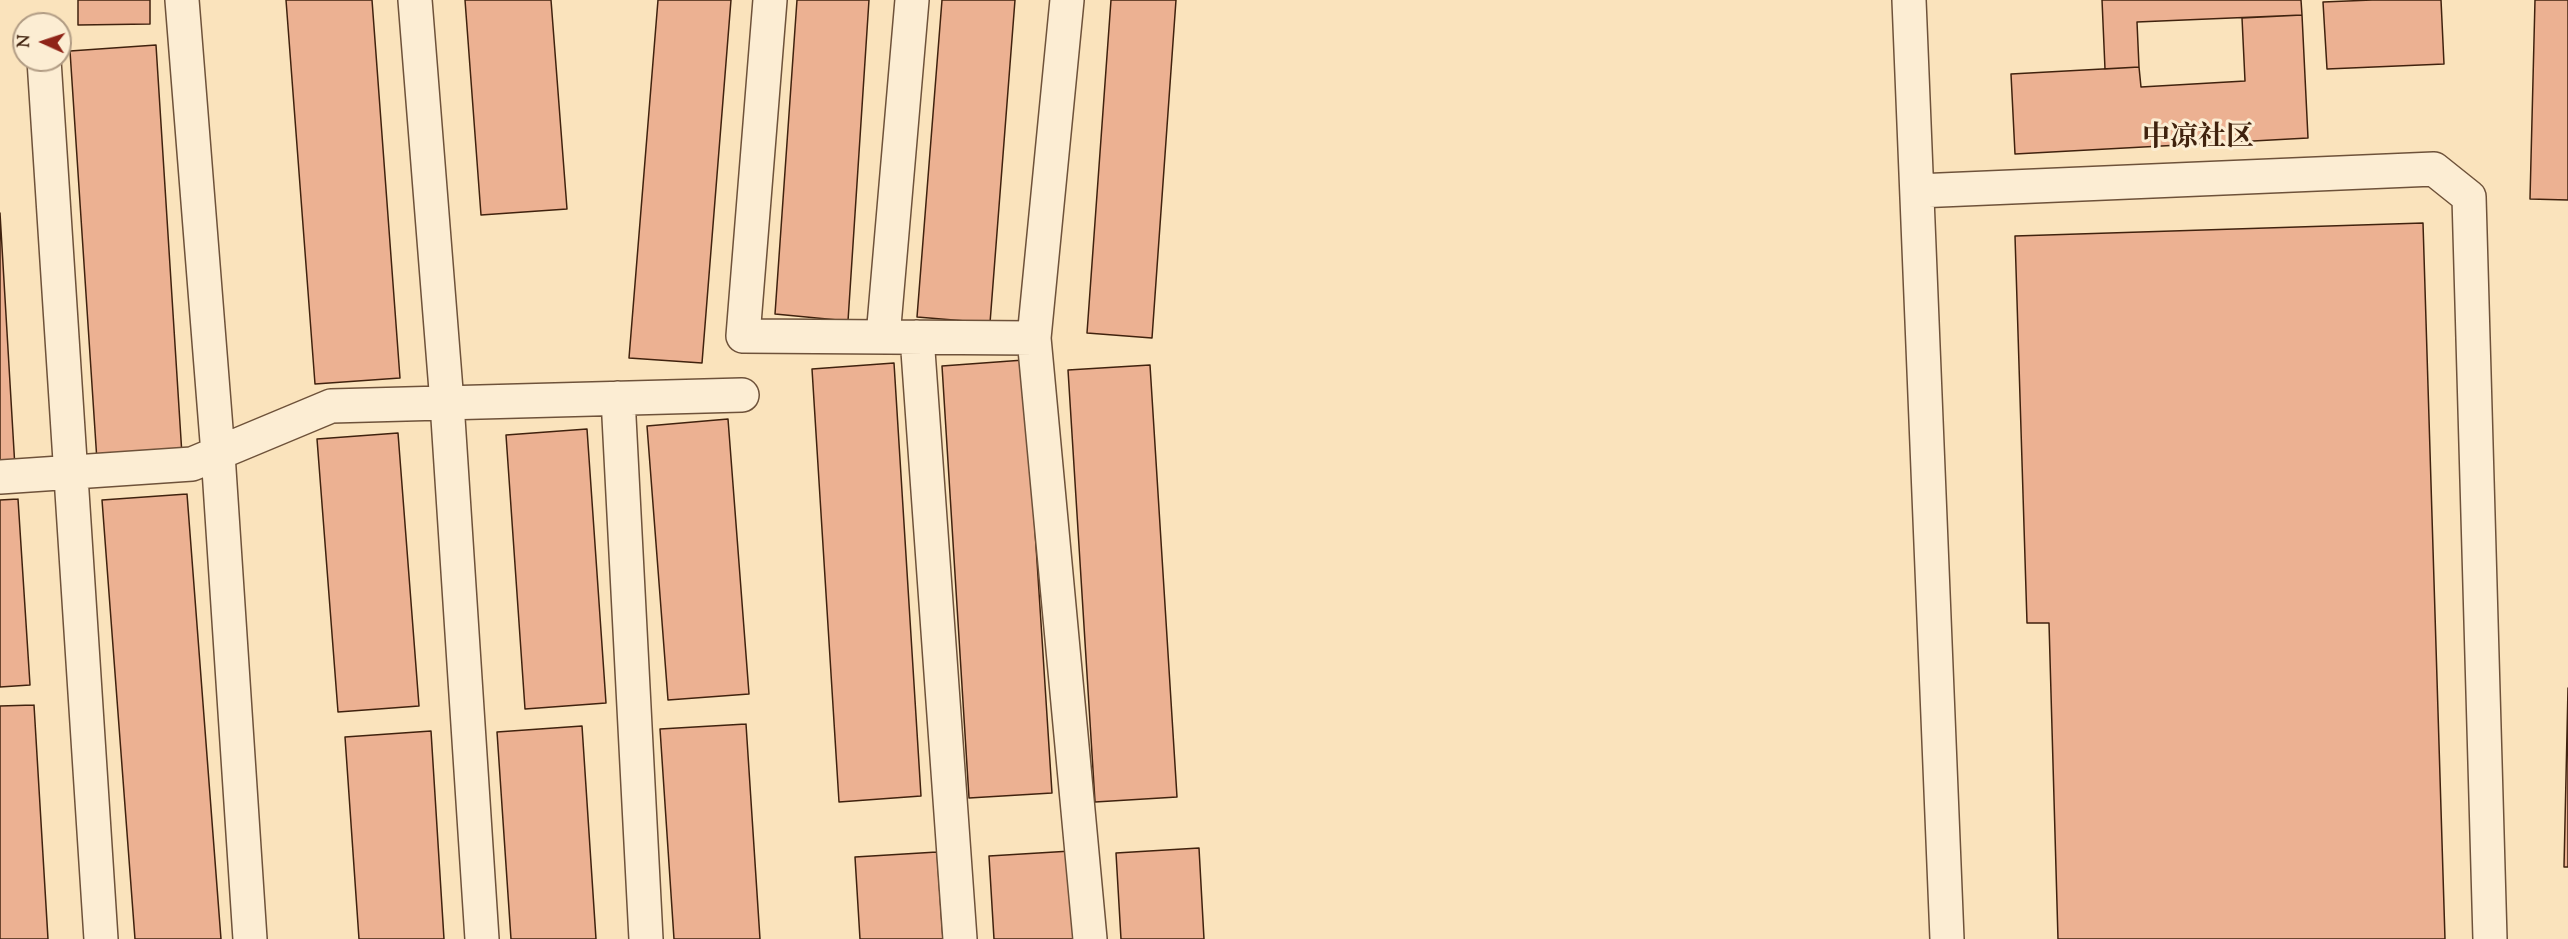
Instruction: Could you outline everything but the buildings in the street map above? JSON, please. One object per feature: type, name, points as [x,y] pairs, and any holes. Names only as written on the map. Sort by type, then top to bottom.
[{"type":"street","points":[[182,0],[218,454],[250,939]]},
{"type":"street","points":[[415,0],[447,403],[482,939]]},
{"type":"street","points":[[770,0],[743,336],[1034,338]]},
{"type":"street","points":[[883,337],[912,0]]},
{"type":"street","points":[[1067,0],[1034,338],[1090,939]]},
{"type":"street","points":[[1909,0],[1947,939]]},
{"type":"street","points":[[45,72],[101,939]]},
{"type":"street","points":[[1917,191],[2433,169],[2469,197],[2490,939]]},
{"type":"street","points":[[917,337],[960,939]]},
{"type":"street","points":[[0,477],[192,464],[331,406],[742,395]]},
{"type":"street","points":[[618,398],[646,939]]},
{"type":"district","name":"中凉社区","points":[[2198,140]]}]
